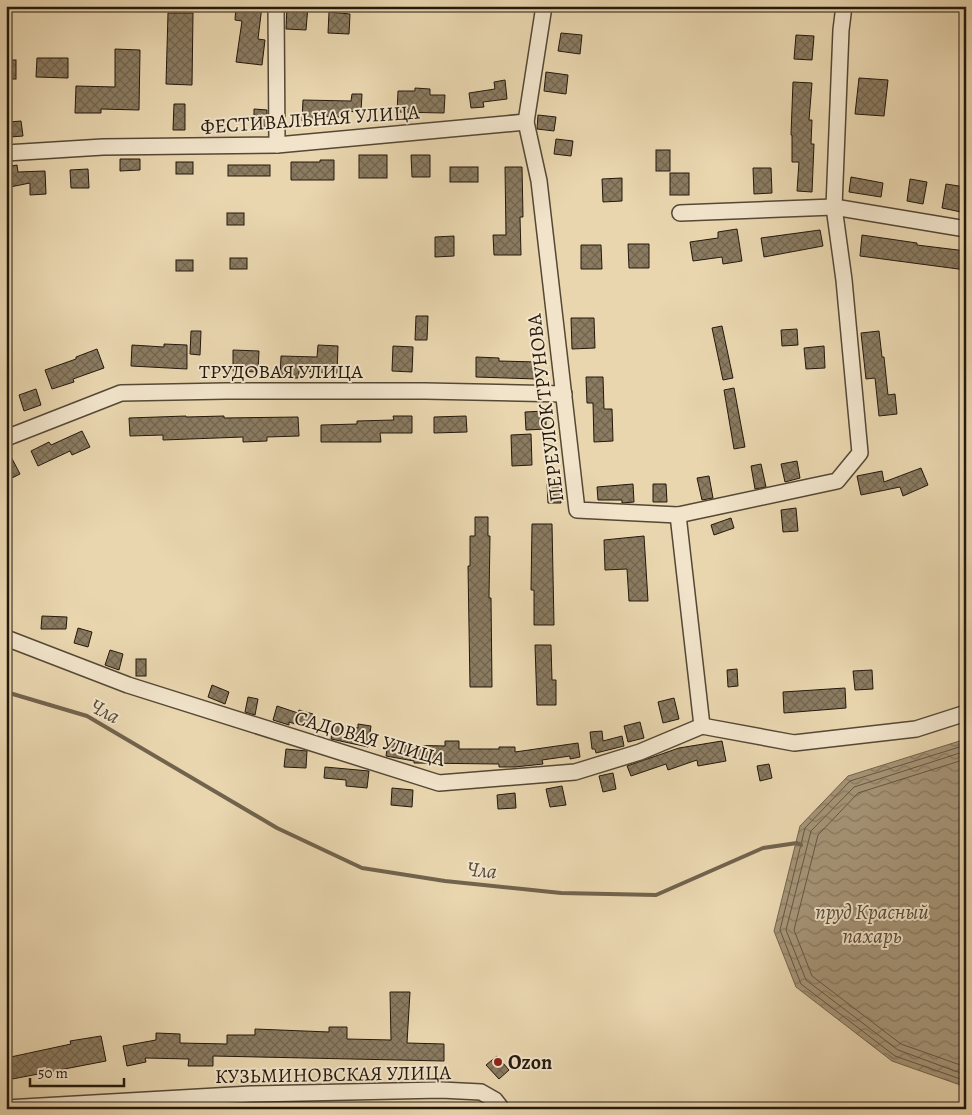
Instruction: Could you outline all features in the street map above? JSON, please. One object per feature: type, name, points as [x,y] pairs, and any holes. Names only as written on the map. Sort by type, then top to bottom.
[{"type":"street","points":[[276,6],[277,145]]},
{"type":"street","name":"ПЕРЕУЛОК ТРУНОВА","points":[[544,6],[526,122],[539,181],[577,510],[678,515],[837,481],[860,453],[844,280],[834,207],[841,30],[844,6]]},
{"type":"street","name":"ФЕСТИВАЛЬНАЯ УЛИЦА","points":[[6,153],[103,147],[277,145],[526,122]]},
{"type":"street","points":[[680,213],[834,207],[966,229]]},
{"type":"street","name":"ТРУДОВАЯ УЛИЦА","points":[[6,438],[121,393],[426,391],[564,394]]},
{"type":"street","points":[[678,515],[702,726],[794,743],[916,730],[966,714]]},
{"type":"street","name":"САДОВАЯ УЛИЦА","points":[[6,638],[128,685],[440,783],[575,772],[640,752],[702,726]]},
{"type":"street","name":"КУЗЬМИНОВСКАЯ УЛИЦА","points":[[6,1108],[251,1094],[441,1090],[481,1092],[495,1100],[502,1109]]},
{"type":"water","name":"пруд Красный пахарь","points":[[966,739],[966,1087],[892,1061],[796,987],[774,931],[800,826],[848,776]]},
{"type":"building","points":[[236,6],[262,6],[258,39],[265,40],[262,65],[236,62],[242,21],[235,20]]},
{"type":"building","points":[[287,6],[308,6],[306,30],[286,29]]},
{"type":"building","points":[[329,12],[350,14],[349,34],[328,33]]},
{"type":"building","points":[[168,13],[193,13],[192,85],[166,84]]},
{"type":"building","points":[[561,33],[582,35],[580,54],[558,51]]},
{"type":"building","points":[[796,35],[814,36],[812,60],[794,59]]},
{"type":"building","points":[[115,49],[140,50],[139,110],[101,109],[101,113],[75,113],[76,86],[115,87]]},
{"type":"building","points":[[37,58],[68,58],[68,78],[36,77]]},
{"type":"building","points":[[6,60],[16,60],[16,79],[6,79]]},
{"type":"building","points":[[546,72],[568,75],[566,94],[544,91]]},
{"type":"building","points":[[859,78],[888,80],[884,116],[855,114]]},
{"type":"building","points":[[505,80],[507,99],[483,102],[484,107],[471,108],[469,93],[495,89],[494,82]]},
{"type":"building","points":[[793,82],[812,83],[809,120],[812,120],[811,144],[814,144],[812,192],[797,191],[799,162],[792,162],[791,135]]},
{"type":"building","points":[[415,88],[430,89],[430,95],[445,95],[444,113],[397,112],[398,91],[415,91]]},
{"type":"building","points":[[352,94],[362,94],[361,112],[341,111],[340,117],[315,116],[315,121],[302,121],[303,100],[351,101]]},
{"type":"building","points":[[174,104],[185,104],[185,130],[173,130]]},
{"type":"building","points":[[254,109],[267,110],[267,127],[254,126]]},
{"type":"building","points":[[538,115],[556,117],[554,131],[537,129]]},
{"type":"building","points":[[21,121],[23,136],[10,137],[9,122]]},
{"type":"building","points":[[556,139],[573,141],[571,156],[554,154]]},
{"type":"building","points":[[656,150],[670,150],[670,171],[656,171]]},
{"type":"building","points":[[359,155],[387,155],[387,178],[359,178]]},
{"type":"building","points":[[411,155],[430,155],[430,177],[412,177]]},
{"type":"building","points":[[120,159],[140,159],[140,170],[120,171]]},
{"type":"building","points":[[320,160],[334,160],[334,180],[291,180],[291,162],[320,162]]},
{"type":"building","points":[[176,162],[193,162],[193,174],[176,174]]},
{"type":"building","points":[[17,165],[18,172],[45,171],[46,194],[30,195],[30,183],[10,187],[6,167]]},
{"type":"building","points":[[228,165],[270,165],[270,176],[228,176]]},
{"type":"building","points":[[450,167],[478,167],[478,182],[450,182]]},
{"type":"building","points":[[505,167],[522,167],[523,217],[520,217],[521,255],[494,255],[493,235],[506,235]]},
{"type":"building","points":[[753,168],[771,168],[772,193],[754,194]]},
{"type":"building","points":[[88,169],[89,188],[71,188],[70,170]]},
{"type":"building","points":[[670,173],[689,173],[689,195],[670,195]]},
{"type":"building","points":[[851,177],[883,183],[881,197],[849,192]]},
{"type":"building","points":[[622,178],[622,201],[603,202],[602,179]]},
{"type":"building","points":[[910,179],[927,182],[923,204],[907,201]]},
{"type":"building","points":[[946,184],[965,187],[961,212],[942,208]]},
{"type":"building","points":[[227,213],[244,213],[244,225],[227,225]]},
{"type":"building","points":[[737,229],[742,261],[723,264],[722,257],[693,261],[690,242],[718,238],[718,232]]},
{"type":"building","points":[[820,230],[823,246],[764,257],[761,238]]},
{"type":"building","points":[[862,235],[917,243],[917,245],[966,251],[966,270],[860,256]]},
{"type":"building","points":[[454,236],[454,256],[435,257],[435,237]]},
{"type":"building","points":[[628,244],[649,244],[649,268],[629,268]]},
{"type":"building","points":[[581,245],[601,245],[602,269],[581,269]]},
{"type":"building","points":[[230,258],[247,258],[247,269],[230,269]]},
{"type":"building","points":[[176,260],[193,260],[193,271],[176,271]]},
{"type":"building","points":[[416,316],[428,316],[427,340],[415,340]]},
{"type":"building","points":[[571,318],[594,318],[595,348],[572,349]]},
{"type":"building","points":[[722,326],[733,378],[723,380],[712,328]]},
{"type":"building","points":[[797,329],[798,345],[782,346],[781,330]]},
{"type":"building","points":[[191,331],[201,331],[200,355],[190,354]]},
{"type":"building","points":[[879,331],[888,395],[895,394],[897,414],[879,416],[875,378],[866,379],[861,333]]},
{"type":"building","points":[[164,344],[187,345],[187,369],[131,366],[132,345],[164,347]]},
{"type":"building","points":[[318,345],[338,346],[337,373],[299,371],[298,378],[280,378],[281,356],[317,357]]},
{"type":"building","points":[[393,346],[413,347],[412,372],[392,371]]},
{"type":"building","points":[[824,346],[825,368],[806,369],[804,348]]},
{"type":"building","points":[[97,349],[104,368],[73,379],[74,382],[52,389],[45,370]]},
{"type":"building","points":[[233,350],[259,351],[258,372],[233,371]]},
{"type":"building","points":[[476,357],[499,358],[499,361],[537,362],[537,379],[476,377]]},
{"type":"building","points":[[586,377],[603,377],[604,409],[612,409],[613,441],[594,442],[593,403],[587,403]]},
{"type":"building","points":[[734,388],[745,447],[734,449],[724,390]]},
{"type":"building","points":[[36,389],[41,405],[24,411],[19,395]]},
{"type":"building","points":[[546,411],[546,429],[526,430],[525,412]]},
{"type":"building","points":[[224,416],[224,418],[298,417],[299,436],[267,437],[267,441],[243,442],[243,437],[163,440],[163,435],[130,436],[129,418]]},
{"type":"building","points":[[393,416],[412,416],[412,433],[380,433],[381,442],[321,442],[321,425],[357,424],[357,421],[394,420]]},
{"type":"building","points":[[466,416],[467,432],[434,433],[434,417]]},
{"type":"building","points":[[82,431],[90,447],[72,455],[70,451],[38,466],[31,451],[49,442],[51,445]]},
{"type":"building","points":[[531,434],[532,465],[512,466],[511,435]]},
{"type":"building","points":[[6,447],[20,474],[6,481]]},
{"type":"building","points":[[797,461],[800,478],[785,482],[781,464]]},
{"type":"building","points":[[761,464],[766,487],[755,489],[751,466]]},
{"type":"building","points":[[921,468],[928,485],[903,496],[900,487],[861,495],[857,476],[882,471],[884,482]]},
{"type":"building","points":[[709,476],[713,498],[702,500],[697,478]]},
{"type":"building","points":[[560,483],[561,503],[548,503],[547,484]]},
{"type":"building","points":[[633,484],[634,502],[622,503],[622,500],[598,500],[597,487]]},
{"type":"building","points":[[653,484],[666,484],[667,502],[653,502]]},
{"type":"building","points":[[796,508],[798,531],[783,532],[781,510]]},
{"type":"building","points":[[475,517],[488,517],[488,536],[490,536],[489,598],[491,598],[492,687],[470,687],[468,566],[470,566],[470,536],[475,536]]},
{"type":"building","points":[[731,518],[734,528],[714,535],[711,525]]},
{"type":"building","points":[[532,524],[552,524],[554,625],[534,625],[534,590],[531,590]]},
{"type":"building","points":[[644,536],[648,601],[629,601],[627,569],[605,570],[604,540]]},
{"type":"building","points":[[42,616],[67,617],[66,629],[41,629]]},
{"type":"building","points":[[78,628],[92,632],[88,647],[74,643]]},
{"type":"building","points":[[535,645],[551,645],[552,680],[556,680],[556,705],[537,705]]},
{"type":"building","points":[[110,650],[123,654],[119,670],[105,665]]},
{"type":"building","points":[[136,659],[146,659],[146,676],[136,676]]},
{"type":"building","points":[[737,669],[738,686],[728,687],[727,670]]},
{"type":"building","points":[[872,670],[873,689],[855,690],[853,671]]},
{"type":"building","points":[[212,685],[229,692],[225,704],[208,697]]},
{"type":"building","points":[[845,688],[846,708],[784,713],[783,692]]},
{"type":"building","points":[[248,697],[258,699],[255,715],[245,712]]},
{"type":"building","points":[[674,698],[679,719],[663,723],[658,702]]},
{"type":"building","points":[[277,706],[298,713],[299,710],[313,714],[308,728],[289,722],[289,725],[273,720]]},
{"type":"building","points":[[640,722],[644,738],[628,742],[624,726]]},
{"type":"building","points":[[333,724],[358,728],[358,724],[371,726],[368,747],[331,739]]},
{"type":"building","points":[[602,731],[603,741],[622,736],[624,746],[596,753],[595,749],[592,749],[590,732]]},
{"type":"building","points":[[445,741],[459,741],[459,749],[515,747],[515,752],[578,743],[580,757],[570,759],[570,756],[542,760],[543,764],[499,767],[499,764],[414,763],[414,761],[386,756],[388,742],[401,745],[445,746]]},
{"type":"building","points":[[722,741],[726,761],[698,766],[697,760],[668,770],[666,764],[631,776],[627,766],[679,748]]},
{"type":"building","points":[[286,749],[307,751],[306,768],[284,767]]},
{"type":"building","points":[[769,764],[772,778],[760,781],[757,766]]},
{"type":"building","points":[[325,767],[369,771],[367,788],[346,786],[346,780],[324,778]]},
{"type":"building","points":[[613,773],[616,789],[603,792],[599,776]]},
{"type":"building","points":[[562,786],[566,805],[550,807],[546,789]]},
{"type":"building","points":[[392,788],[413,790],[412,807],[391,805]]},
{"type":"building","points":[[515,793],[516,808],[498,809],[497,795]]},
{"type":"building","points":[[390,992],[410,992],[407,1043],[444,1044],[444,1061],[213,1056],[213,1066],[188,1066],[189,1059],[145,1058],[146,1062],[127,1066],[123,1046],[156,1040],[156,1033],[180,1034],[180,1043],[227,1044],[227,1035],[255,1035],[255,1029],[329,1032],[329,1027],[347,1027],[347,1039],[391,1040]]},
{"type":"building","points":[[101,1036],[106,1061],[7,1080],[6,1058],[71,1044],[70,1041]]},
{"type":"building","points":[[497,1056],[509,1070],[499,1079],[486,1065]]},
{"type":"waterway","name":"Чла","points":[[6,692],[87,716],[277,828],[362,868],[445,881],[561,893],[656,895],[763,848],[797,843],[801,845]]},
{"type":"place","name":"Ozon","points":[[498,1062]]}]
